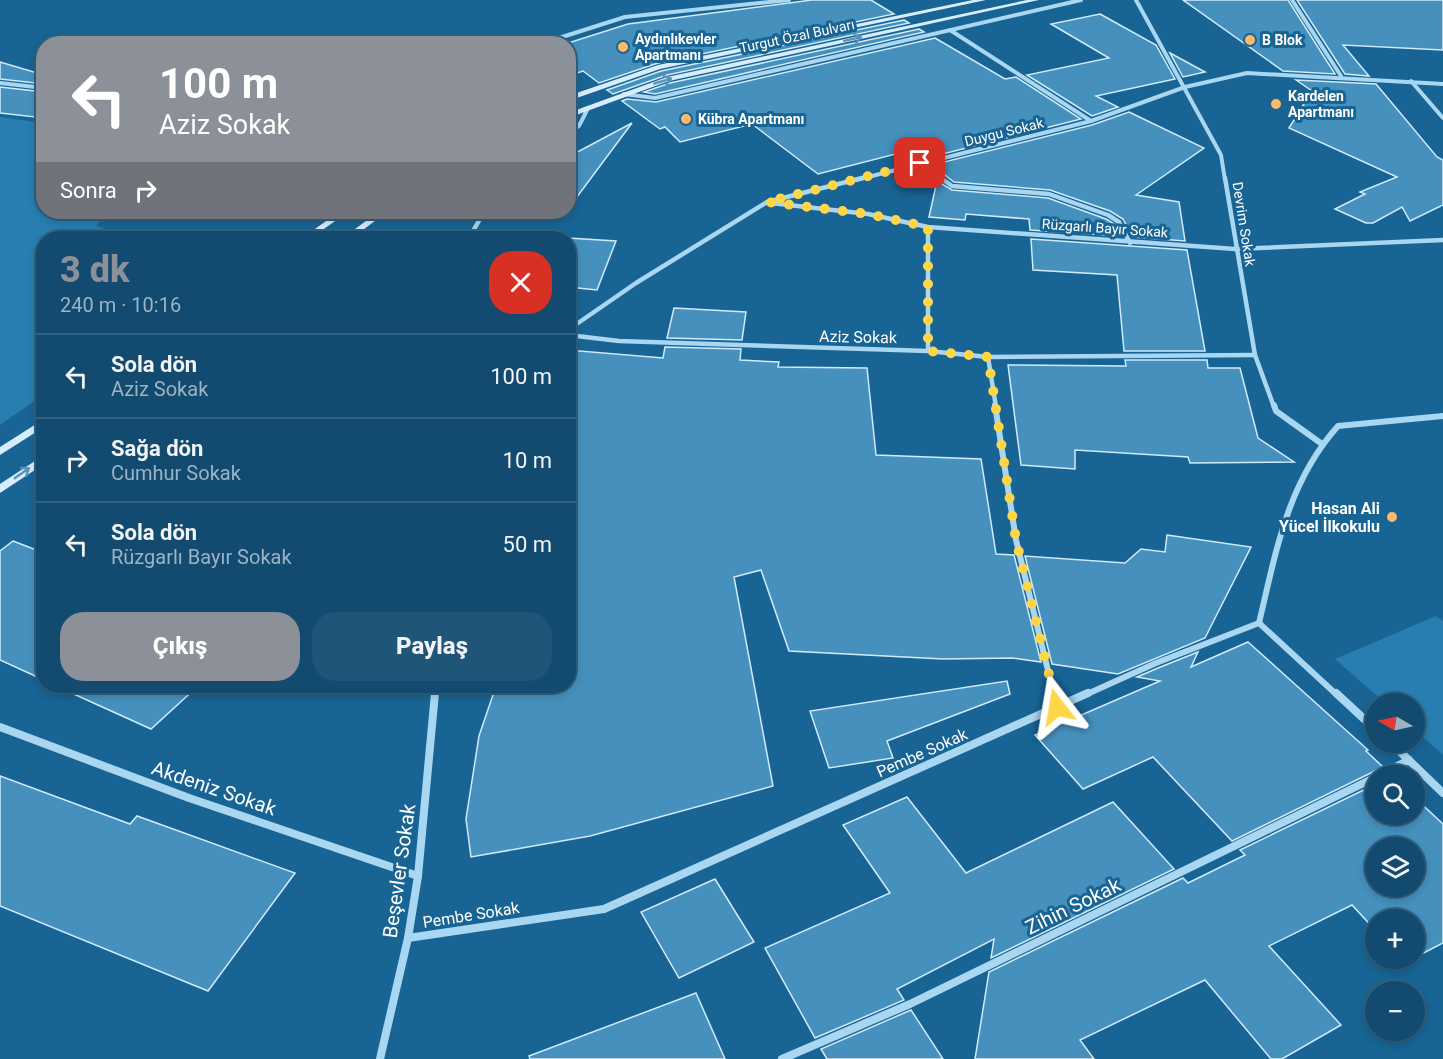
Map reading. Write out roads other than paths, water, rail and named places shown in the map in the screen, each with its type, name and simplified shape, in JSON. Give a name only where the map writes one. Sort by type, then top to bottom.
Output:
[{"type":"street","points":[[565,36],[625,17],[789,0]]},
{"type":"street","name":"Turgut Özal Bulvarı","points":[[576,96],[658,67],[983,0]]},
{"type":"street","name":"Turgut Özal Bulvarı","points":[[576,113],[667,79],[1036,0]]},
{"type":"street","points":[[622,94],[655,98],[1081,0]]},
{"type":"street","name":"Devrim Sokak","points":[[1136,0],[1221,155],[1255,355],[1276,411],[1322,444]]},
{"type":"street","points":[[1292,0],[1341,76]]},
{"type":"street","points":[[951,30],[1091,122]]},
{"type":"street","name":"Duygu Sokak","points":[[576,325],[767,202],[1091,122],[1185,87],[1247,73],[1341,76],[1443,84]]},
{"type":"street","points":[[1411,81],[1443,118]]},
{"type":"street","points":[[0,83],[36,87]]},
{"type":"street","points":[[576,128],[588,108]]},
{"type":"street","points":[[920,163],[952,186],[1049,195],[1108,215],[1119,222],[1130,243]]},
{"type":"street","name":"Rüzgarlı Bayır Sokak","points":[[767,202],[868,214],[928,227],[1236,249],[1443,240]]},
{"type":"street","points":[[316,231],[334,219]]},
{"type":"street","points":[[357,231],[373,219]]},
{"type":"street","points":[[928,227],[928,351]]},
{"type":"street","name":"Aziz Sokak","points":[[576,336],[619,341],[928,351],[988,357],[1255,355]]},
{"type":"street","points":[[988,357],[1016,540],[1057,707]]},
{"type":"street","points":[[1365,719],[1259,623],[1285,514],[1322,444],[1338,426],[1443,416]]},
{"type":"street","points":[[0,452],[36,427]]},
{"type":"street","points":[[0,489],[36,464]]},
{"type":"street","name":"Pembe Sokak","points":[[408,938],[604,909],[1156,663],[1259,623]]},
{"type":"street","name":"Beşevler Sokak","points":[[380,1059],[408,938],[418,876],[435,693]]},
{"type":"street","name":"Akdeniz Sokak","points":[[0,727],[189,798],[418,876]]},
{"type":"street","points":[[1402,753],[1443,793]]},
{"type":"street","name":"Zihin Sokak","points":[[1399,765],[1409,760]]},
{"type":"street","name":"Zihin Sokak","points":[[782,1059],[910,1004],[1365,782]]},
{"type":"place","name":"B Blok","points":[[1250,40]]},
{"type":"place","name":"Aydınlıkevler Apartmanı","points":[[623,47]]},
{"type":"place","name":"Kardelen Apartmanı","points":[[1276,104]]},
{"type":"place","name":"Kübra Apartmanı","points":[[686,119]]},
{"type":"place","name":"Hasan Ali Yücel İlkokulu","points":[[1392,517]]}]
